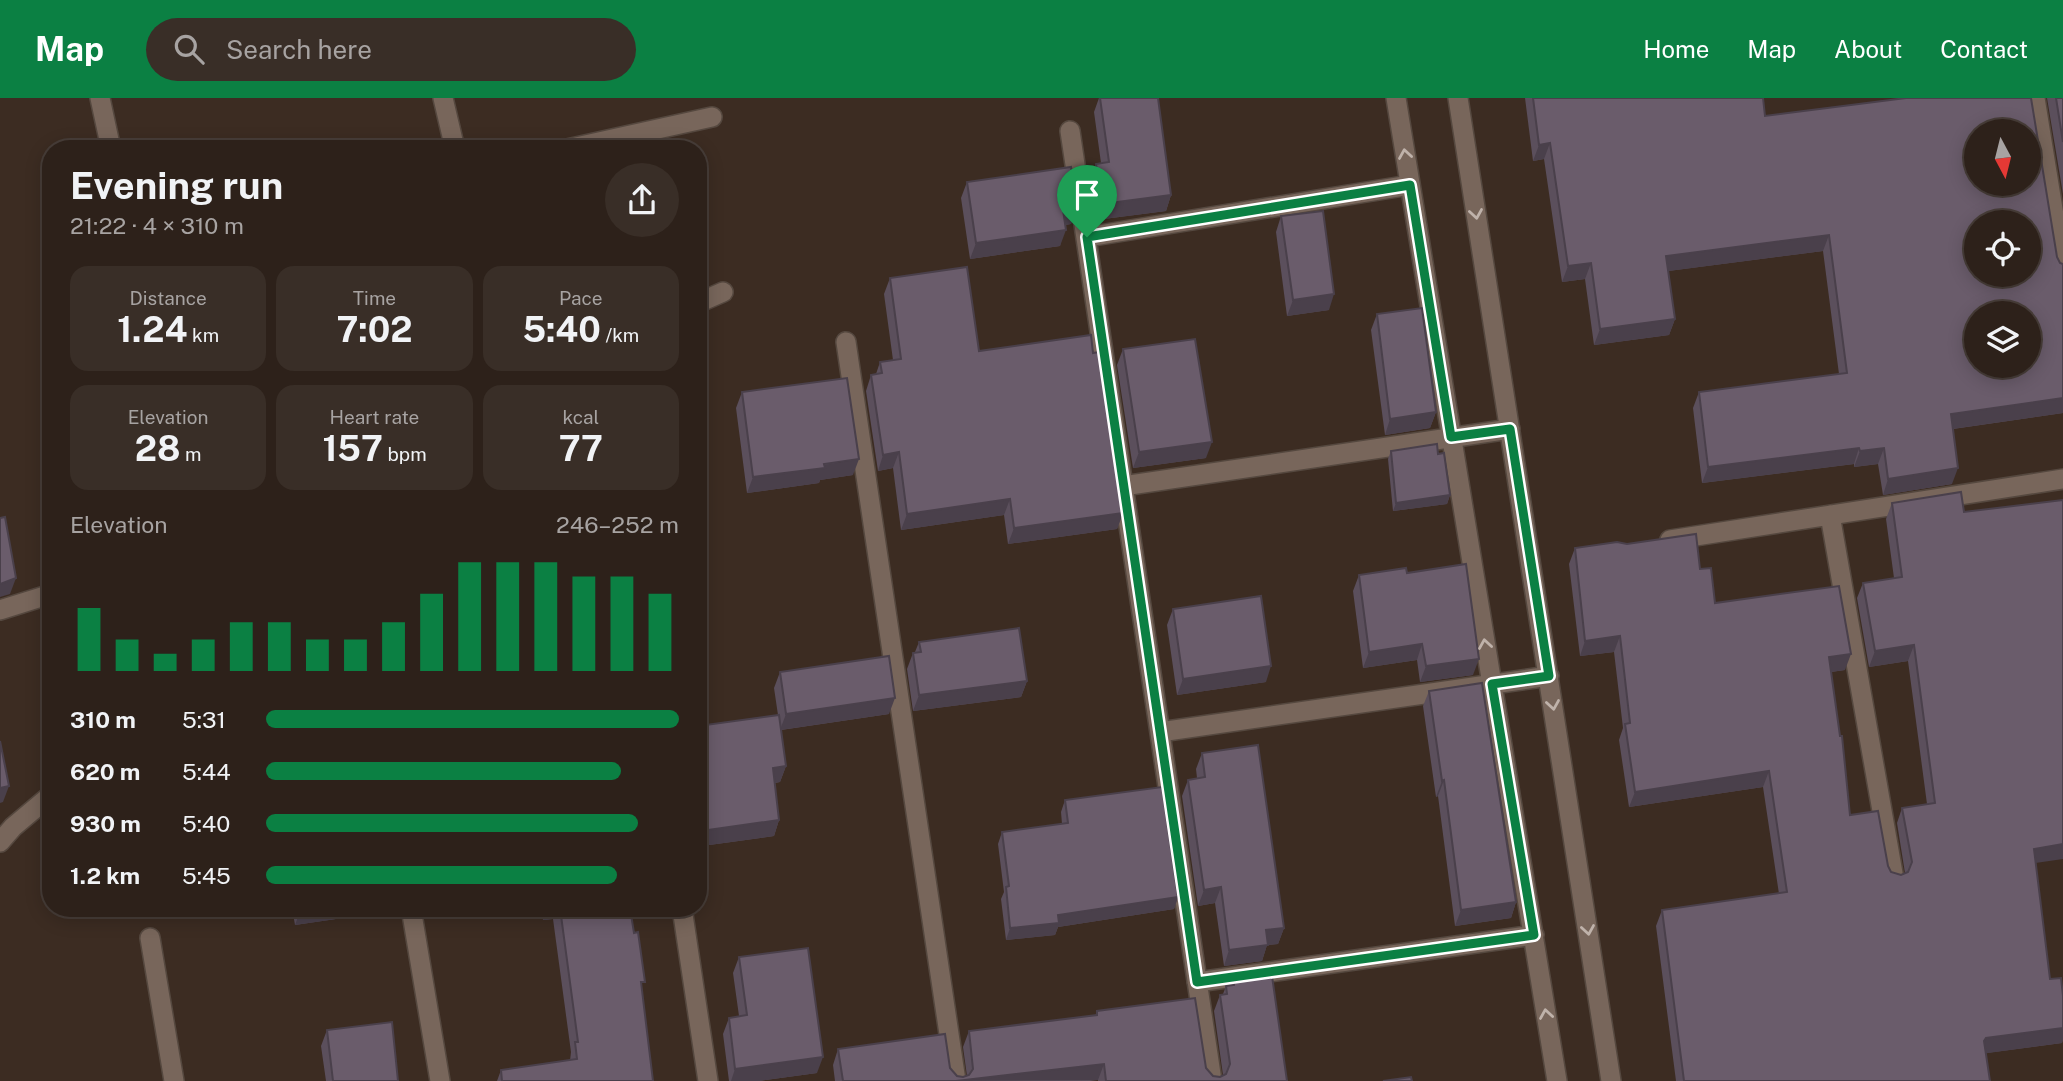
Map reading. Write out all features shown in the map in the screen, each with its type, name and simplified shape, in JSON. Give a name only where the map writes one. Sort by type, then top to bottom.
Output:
[{"type":"street","points":[[100,98],[109,140]]},
{"type":"street","points":[[443,98],[453,140]]},
{"type":"street","points":[[1396,98],[1557,1081]]},
{"type":"street","points":[[1458,98],[1611,1081]]},
{"type":"street","points":[[2035,98],[2063,271]]},
{"type":"street","points":[[608,140],[712,117]]},
{"type":"street","points":[[1070,131],[1212,1081]]},
{"type":"street","points":[[1087,237],[1410,185]]},
{"type":"street","points":[[707,299],[723,292]]},
{"type":"street","points":[[846,342],[956,1081]]},
{"type":"street","points":[[1123,486],[1510,429]]},
{"type":"street","points":[[1646,544],[2063,479]]},
{"type":"street","points":[[1830,515],[1894,879]]},
{"type":"street","points":[[0,610],[42,597]]},
{"type":"street","points":[[1160,732],[1549,676]]},
{"type":"street","points":[[4,833],[42,802]]},
{"type":"street","points":[[413,917],[440,1081]]},
{"type":"street","points":[[683,917],[708,1081]]},
{"type":"street","points":[[1197,982],[1534,935]]},
{"type":"street","points":[[150,939],[174,1081]]},
{"type":"building","points":[[1100,98],[1158,98],[1171,195],[1102,204],[1096,164],[1109,162]]},
{"type":"building","points":[[1533,98],[1763,98],[1765,116],[1906,98],[2031,98],[2034,119],[1964,119],[1964,196],[2041,196],[2041,159],[2057,257],[2063,264],[2063,398],[1951,414],[1958,468],[1888,479],[1884,448],[1860,451],[1859,448],[1708,467],[1699,392],[1847,373],[1829,235],[1666,256],[1675,319],[1600,329],[1591,263],[1568,266],[1550,143],[1539,145]]},
{"type":"building","points":[[2056,98],[2063,98],[2063,142]]},
{"type":"building","points":[[1071,167],[1077,208],[1063,210],[1066,230],[976,243],[967,182]]},
{"type":"building","points":[[1323,211],[1334,294],[1293,300],[1281,216]]},
{"type":"building","points":[[967,267],[979,351],[1091,335],[1093,353],[1099,352],[1123,513],[1014,528],[1010,499],[907,514],[899,452],[883,455],[871,375],[882,373],[880,362],[901,359],[890,278]]},
{"type":"building","points":[[1422,308],[1436,412],[1390,419],[1377,314]]},
{"type":"building","points":[[1195,339],[1212,442],[1139,452],[1123,349]]},
{"type":"building","points":[[847,378],[859,459],[824,464],[825,468],[753,477],[742,392]]},
{"type":"building","points":[[1437,444],[1438,454],[1444,453],[1450,495],[1396,503],[1391,451]]},
{"type":"building","points":[[1961,492],[1964,512],[2063,500],[2063,844],[2034,849],[2050,979],[2061,978],[2063,1028],[1986,1038],[1984,1041],[1990,1081],[1684,1081],[1662,910],[1787,892],[1769,771],[1635,792],[1625,724],[1630,723],[1620,636],[1585,641],[1575,548],[1696,534],[1700,569],[1711,568],[1715,603],[1839,586],[1851,654],[1829,657],[1842,736],[1850,815],[1878,811],[1888,866],[1891,872],[1901,875],[1908,872],[1912,862],[1902,808],[1935,803],[1914,645],[1875,651],[1863,583],[1902,577],[1892,503]]},
{"type":"building","points":[[5,517],[16,578],[0,584],[0,518]]},
{"type":"building","points":[[1466,564],[1479,659],[1426,666],[1422,644],[1369,652],[1359,575],[1406,568],[1407,573]]},
{"type":"building","points":[[1261,596],[1271,666],[1183,679],[1173,609]]},
{"type":"building","points":[[1019,628],[1027,681],[919,695],[913,653],[921,652],[919,642]]},
{"type":"building","points":[[889,656],[895,698],[786,714],[780,672]]},
{"type":"building","points":[[1482,683],[1516,902],[1461,910],[1429,691]]},
{"type":"building","points":[[779,715],[786,766],[773,768],[779,820],[708,830],[707,725]]},
{"type":"building","points":[[0,741],[9,786],[0,788]]},
{"type":"building","points":[[1258,745],[1284,928],[1266,930],[1268,945],[1229,950],[1221,887],[1204,890],[1188,780],[1205,777],[1202,753]]},
{"type":"building","points":[[1162,787],[1178,897],[1058,915],[1059,923],[1010,928],[1006,887],[1009,886],[1002,832],[1068,823],[1065,800]]},
{"type":"building","points":[[561,917],[631,917],[634,933],[638,932],[645,982],[641,982],[653,1081],[502,1081],[501,1070],[577,1059],[575,1042],[578,1042]]},
{"type":"building","points":[[808,948],[823,1057],[735,1069],[729,1018],[747,1015],[739,957]]},
{"type":"building","points":[[1271,969],[1287,1081],[1106,1081],[1104,1064],[956,1081],[843,1081],[838,1049],[945,1034],[950,1068],[957,1076],[963,1077],[969,1075],[973,1069],[969,1031],[1097,1015],[1097,1011],[1195,998],[1206,1068],[1213,1076],[1220,1077],[1226,1074],[1230,1064],[1220,995],[1227,994],[1226,986],[1234,985],[1233,974]]},
{"type":"building","points":[[392,1022],[398,1081],[333,1081],[327,1030]]},
{"type":"building","points":[[1411,1077],[1412,1081],[1383,1081]]},
{"type":"route","points":[[1410,185],[1451,437],[1510,429],[1549,676],[1492,684],[1534,935],[1197,982],[1087,237],[1410,185]]}]
